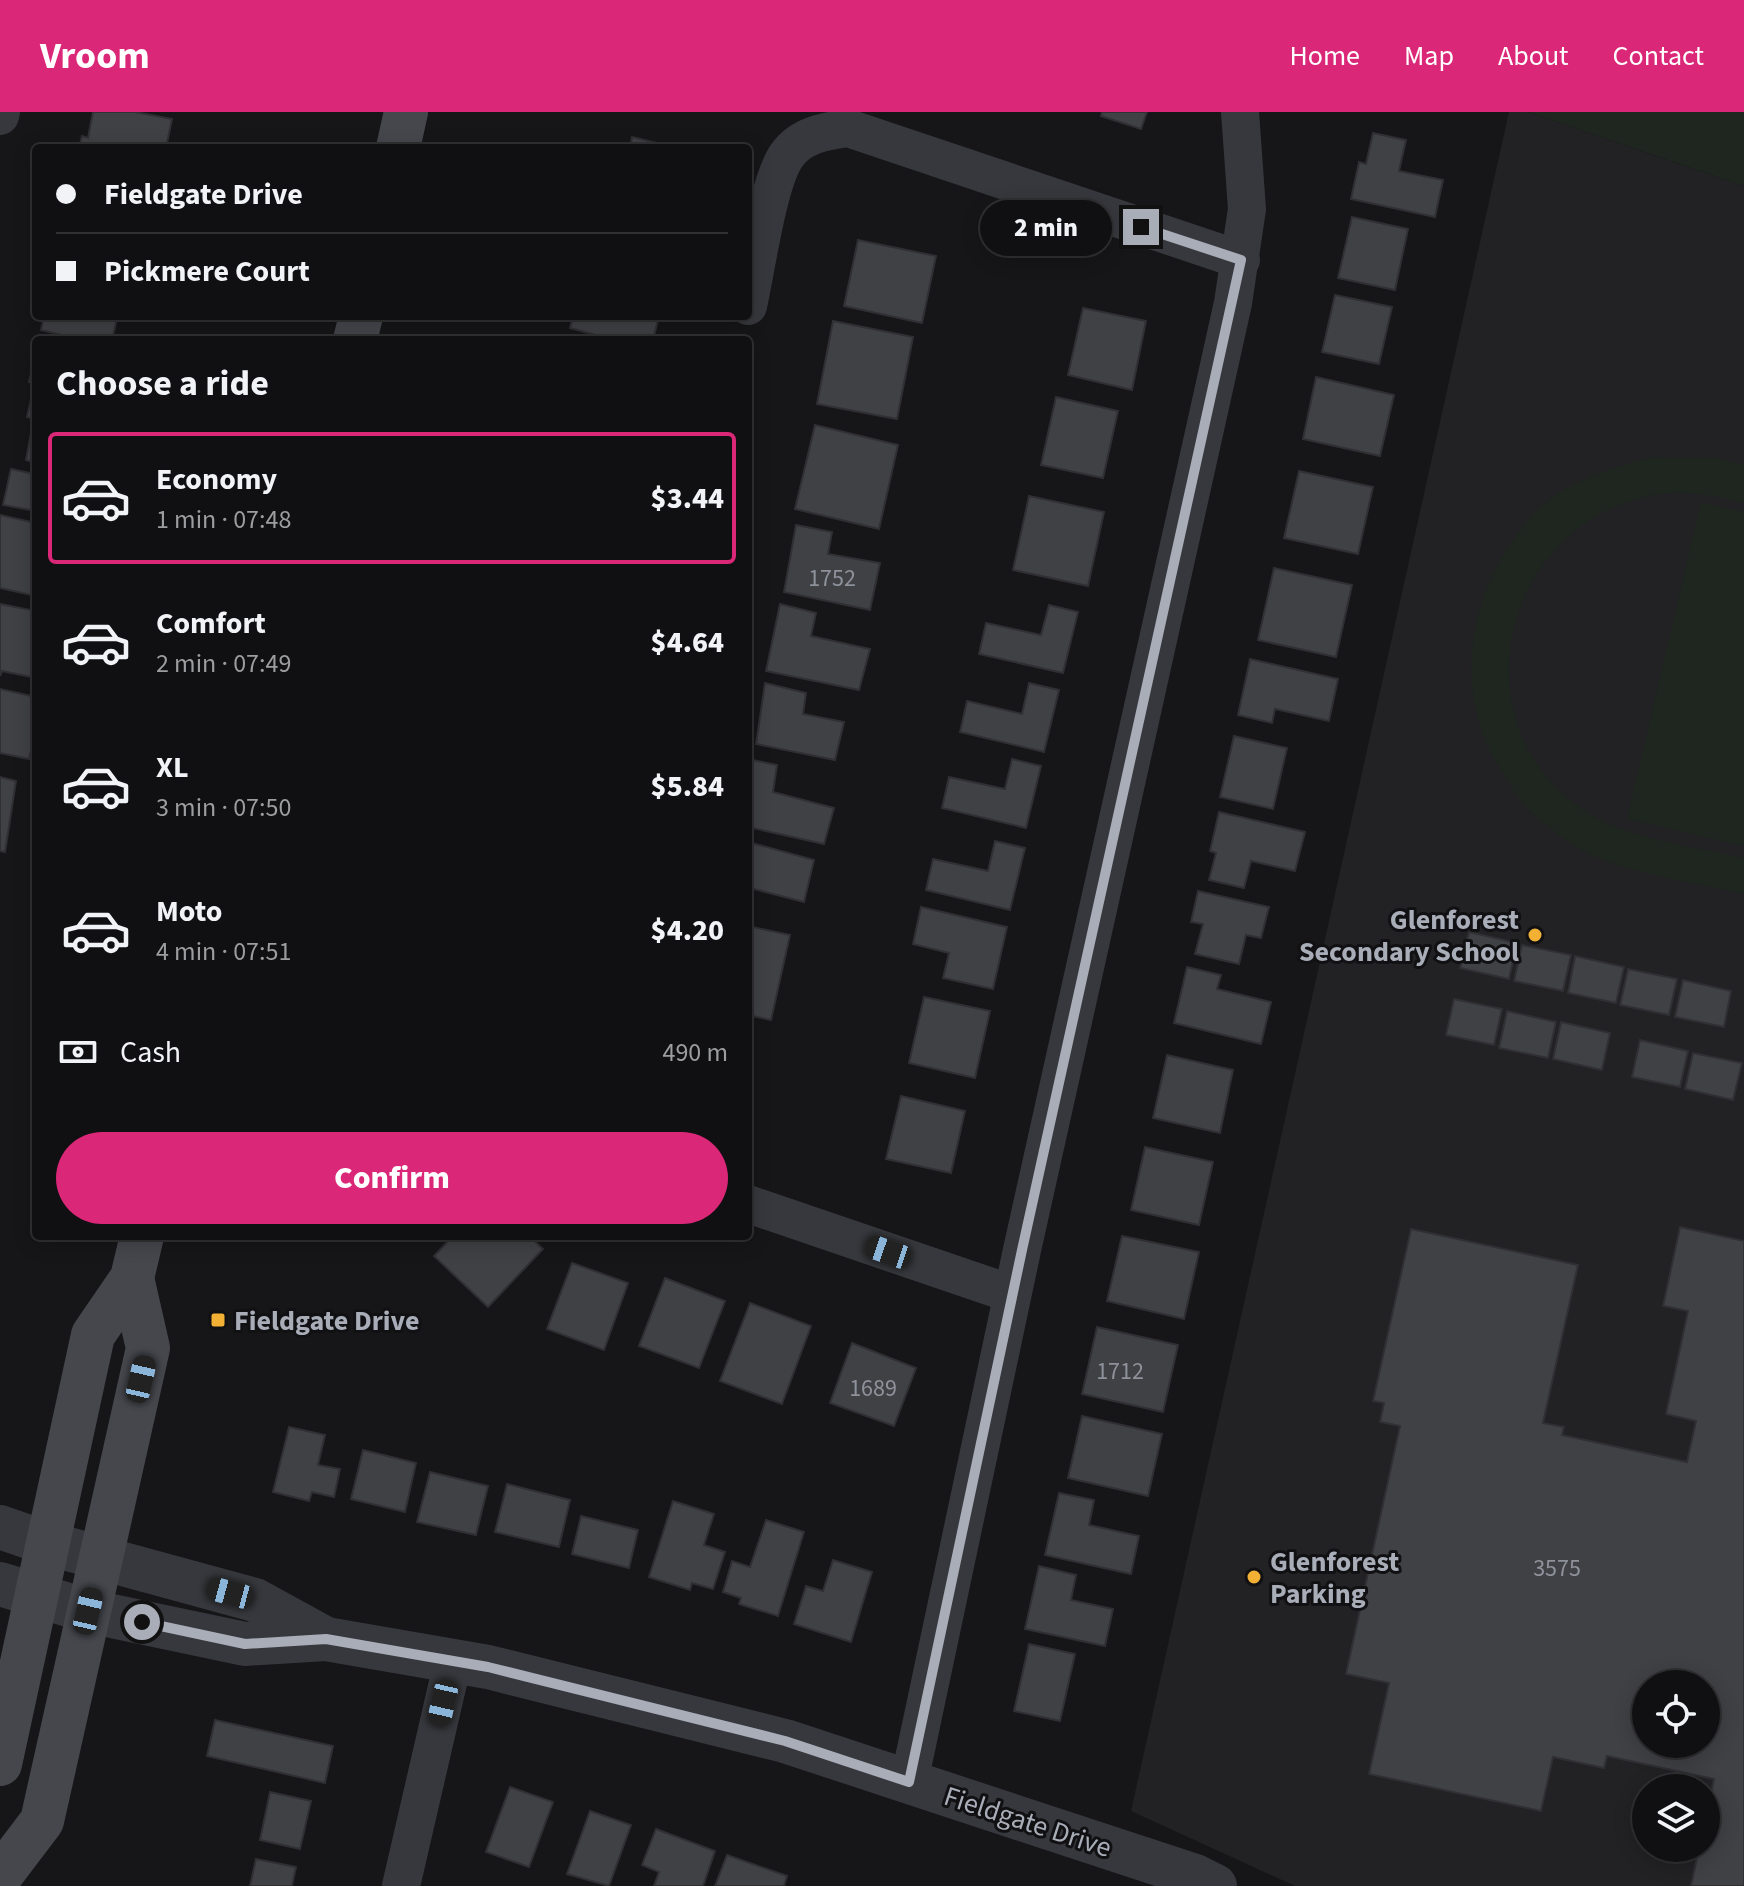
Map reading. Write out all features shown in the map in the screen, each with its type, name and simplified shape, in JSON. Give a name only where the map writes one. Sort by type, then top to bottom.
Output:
[{"type":"main road","points":[[399,144],[406,112]]},
{"type":"main road","points":[[0,1764],[18,1590],[46,1543],[93,1335],[132,1278],[141,1240]]},
{"type":"main road","points":[[0,1875],[42,1821],[148,1348],[132,1278]]},
{"type":"street","points":[[909,1782],[1012,1294],[1241,260],[1247,209],[1240,112]]},
{"type":"street","points":[[752,288],[774,190],[787,154],[816,132],[848,128],[1241,260]]},
{"type":"street","points":[[752,1205],[1012,1294]]},
{"type":"street","name":"Fieldgate Drive","points":[[0,1527],[46,1543],[255,1600],[326,1639]]},
{"type":"street","name":"Fieldgate Drive","points":[[18,1590],[88,1611],[245,1644],[326,1639],[453,1661],[785,1741],[1195,1876],[1215,1886]]},
{"type":"street","points":[[401,1886],[453,1661]]},
{"type":"shaded area","name":"Glenforest Secondary School","points":[[1509,112],[1528,112],[1744,186],[1744,1886],[1295,1886],[1131,1811]]},
{"type":"shaded area","points":[[1528,112],[1744,112],[1744,186]]},
{"type":"shaded area","points":[[1650,457],[1716,458],[1744,465],[1744,503],[1688,493],[1653,495],[1599,515],[1557,548],[1528,590],[1512,638],[1510,689],[1523,738],[1552,782],[1597,818],[1614,826],[1650,838],[1744,858],[1744,894],[1617,865],[1567,841],[1521,801],[1488,746],[1476,713],[1472,678],[1473,643],[1480,609],[1492,576],[1510,545],[1532,516],[1557,494],[1586,479]]},
{"type":"shaded area","points":[[1701,502],[1744,512],[1744,846],[1627,819]]},
{"type":"building","points":[[93,112],[135,112],[172,119],[167,144],[80,144],[82,136],[88,138]]},
{"type":"building","points":[[1102,112],[1147,112],[1141,129],[1101,116]]},
{"type":"building","points":[[1373,133],[1406,140],[1399,171],[1443,180],[1435,217],[1351,199],[1359,162],[1366,164]]},
{"type":"building","points":[[632,137],[661,144],[631,144]]},
{"type":"building","points":[[1352,217],[1408,229],[1395,290],[1338,278]]},
{"type":"building","points":[[858,240],[936,256],[922,323],[844,306]]},
{"type":"building","points":[[1335,295],[1392,307],[1379,364],[1322,352]]},
{"type":"building","points":[[1083,308],[1146,321],[1132,390],[1068,375]]},
{"type":"building","points":[[43,320],[117,320],[113,336],[66,336],[41,330]]},
{"type":"building","points":[[572,320],[658,320],[654,336],[599,336],[570,328]]},
{"type":"building","points":[[833,321],[913,337],[897,419],[817,404]]},
{"type":"building","points":[[1316,377],[1394,395],[1380,456],[1303,439]]},
{"type":"building","points":[[32,396],[32,418],[27,417]]},
{"type":"building","points":[[1056,397],[1118,411],[1103,478],[1041,465]]},
{"type":"building","points":[[815,425],[898,445],[879,529],[795,509]]},
{"type":"building","points":[[31,433],[32,433],[32,462],[26,460]]},
{"type":"building","points":[[11,469],[32,474],[32,510],[3,505]]},
{"type":"building","points":[[1299,471],[1373,487],[1358,554],[1284,538]]},
{"type":"building","points":[[1029,496],[1104,512],[1088,586],[1013,570]]},
{"type":"building","points":[[0,515],[32,522],[32,595],[0,588]]},
{"type":"building","points":[[796,525],[832,532],[828,554],[880,563],[870,610],[784,592]]},
{"type":"building","points":[[1274,568],[1352,585],[1336,657],[1258,640]]},
{"type":"building","points":[[0,604],[32,610],[32,677],[2,671],[0,676]]},
{"type":"building","points":[[780,604],[816,613],[811,636],[870,649],[859,690],[766,671]]},
{"type":"building","points":[[1049,605],[1078,612],[1063,673],[979,654],[986,623],[1041,635]]},
{"type":"building","points":[[1250,659],[1338,679],[1329,721],[1275,709],[1272,723],[1238,715]]},
{"type":"building","points":[[765,683],[806,693],[803,714],[844,722],[835,760],[756,744]]},
{"type":"building","points":[[1029,683],[1059,690],[1044,752],[960,732],[967,701],[1022,714]]},
{"type":"building","points":[[0,689],[32,696],[29,759],[0,753]]},
{"type":"building","points":[[1234,736],[1287,748],[1273,809],[1220,797]]},
{"type":"building","points":[[1012,759],[1041,766],[1026,828],[942,808],[949,777],[1005,789]]},
{"type":"building","points":[[752,760],[777,765],[773,792],[834,808],[824,844],[752,828]]},
{"type":"building","points":[[0,777],[16,781],[5,852],[0,851]]},
{"type":"building","points":[[1219,812],[1305,832],[1295,871],[1251,861],[1244,888],[1209,880],[1216,853],[1210,851]]},
{"type":"building","points":[[995,841],[1025,848],[1010,910],[926,890],[933,859],[988,871]]},
{"type":"building","points":[[752,843],[814,860],[804,902],[752,889]]},
{"type":"building","points":[[1198,891],[1269,907],[1261,938],[1246,935],[1239,964],[1195,954],[1203,924],[1191,922]]},
{"type":"building","points":[[921,907],[1007,927],[993,989],[943,978],[949,953],[913,944]]},
{"type":"building","points":[[752,927],[790,935],[771,1020],[752,1016]]},
{"type":"building","points":[[1469,932],[1517,943],[1509,979],[1460,968]]},
{"type":"building","points":[[1522,945],[1571,955],[1563,991],[1514,981]]},
{"type":"building","points":[[1575,956],[1624,967],[1616,1003],[1568,993]]},
{"type":"building","points":[[1187,967],[1221,975],[1217,989],[1271,1002],[1261,1044],[1174,1023]]},
{"type":"building","points":[[1628,969],[1677,979],[1669,1015],[1620,1005]]},
{"type":"building","points":[[1683,980],[1731,991],[1724,1027],[1675,1017]]},
{"type":"building","points":[[924,997],[990,1011],[975,1078],[909,1063]]},
{"type":"building","points":[[1454,999],[1502,1009],[1494,1045],[1446,1035]]},
{"type":"building","points":[[1507,1011],[1556,1022],[1548,1058],[1499,1048]]},
{"type":"building","points":[[1561,1022],[1610,1033],[1602,1070],[1553,1059]]},
{"type":"building","points":[[1640,1040],[1688,1051],[1680,1087],[1632,1077]]},
{"type":"building","points":[[1693,1053],[1742,1063],[1733,1100],[1685,1089]]},
{"type":"building","points":[[1167,1055],[1233,1070],[1220,1133],[1153,1118]]},
{"type":"building","points":[[901,1096],[965,1111],[951,1173],[886,1159]]},
{"type":"building","points":[[1145,1147],[1213,1162],[1199,1225],[1131,1210]]},
{"type":"building","points":[[1680,1227],[1744,1241],[1744,1886],[1691,1886],[1696,1862],[1720,1862],[1720,1774],[1691,1774],[1607,1756],[1604,1768],[1553,1757],[1541,1811],[1369,1774],[1389,1683],[1346,1674],[1400,1426],[1380,1422],[1384,1403],[1373,1401],[1411,1229],[1578,1265],[1543,1423],[1564,1427],[1562,1435],[1687,1462],[1696,1421],[1666,1414],[1688,1311],[1663,1306]]},
{"type":"building","points":[[1122,1236],[1199,1252],[1184,1319],[1107,1301]]},
{"type":"building","points":[[449,1240],[533,1240],[543,1249],[488,1307],[434,1256]]},
{"type":"building","points":[[572,1263],[628,1283],[604,1350],[547,1329]]},
{"type":"building","points":[[665,1278],[725,1301],[699,1368],[639,1346]]},
{"type":"building","points":[[750,1303],[811,1326],[782,1404],[720,1381]]},
{"type":"building","points":[[1097,1327],[1178,1345],[1163,1412],[1082,1394]]},
{"type":"building","points":[[852,1343],[916,1368],[894,1426],[830,1403]]},
{"type":"building","points":[[1082,1416],[1162,1434],[1148,1496],[1068,1478]]},
{"type":"building","points":[[289,1427],[325,1435],[318,1465],[340,1469],[334,1497],[312,1492],[309,1501],[273,1492]]},
{"type":"building","points":[[363,1450],[416,1463],[405,1512],[351,1499]]},
{"type":"building","points":[[430,1472],[488,1486],[476,1535],[417,1522]]},
{"type":"building","points":[[507,1484],[570,1500],[559,1547],[495,1532]]},
{"type":"building","points":[[1059,1493],[1094,1500],[1089,1525],[1139,1536],[1131,1574],[1045,1555]]},
{"type":"building","points":[[673,1501],[714,1514],[704,1545],[725,1552],[713,1589],[692,1583],[690,1590],[649,1577]]},
{"type":"building","points":[[581,1516],[638,1530],[629,1568],[572,1554]]},
{"type":"building","points":[[766,1520],[804,1532],[778,1616],[739,1604],[741,1598],[723,1592],[732,1561],[750,1567]]},
{"type":"building","points":[[833,1560],[872,1572],[851,1642],[794,1624],[806,1586],[823,1591]]},
{"type":"building","points":[[1039,1566],[1076,1575],[1071,1600],[1113,1609],[1105,1646],[1025,1629]]},
{"type":"building","points":[[1029,1644],[1075,1654],[1060,1721],[1014,1711]]},
{"type":"building","points":[[215,1720],[333,1746],[325,1783],[207,1756]]},
{"type":"building","points":[[510,1787],[553,1802],[529,1867],[486,1852]]},
{"type":"building","points":[[270,1792],[311,1801],[300,1849],[260,1840]]},
{"type":"building","points":[[590,1811],[631,1825],[609,1886],[567,1874]]},
{"type":"building","points":[[656,1829],[715,1851],[703,1886],[654,1886],[659,1872],[642,1865]]},
{"type":"building","points":[[727,1855],[787,1876],[784,1886],[715,1886]]},
{"type":"building","points":[[256,1859],[296,1867],[292,1886],[250,1886]]},
{"type":"place","name":"Glenforest Secondary School","points":[[1535,935]]},
{"type":"place","name":"Fieldgate Drive","points":[[218,1320]]},
{"type":"place","name":"Glenforest Parking","points":[[1254,1577]]},
{"type":"route","points":[[142,1622],[245,1644],[326,1639],[488,1667],[785,1741],[909,1782],[1022,1250],[1241,260],[1141,227]]}]
